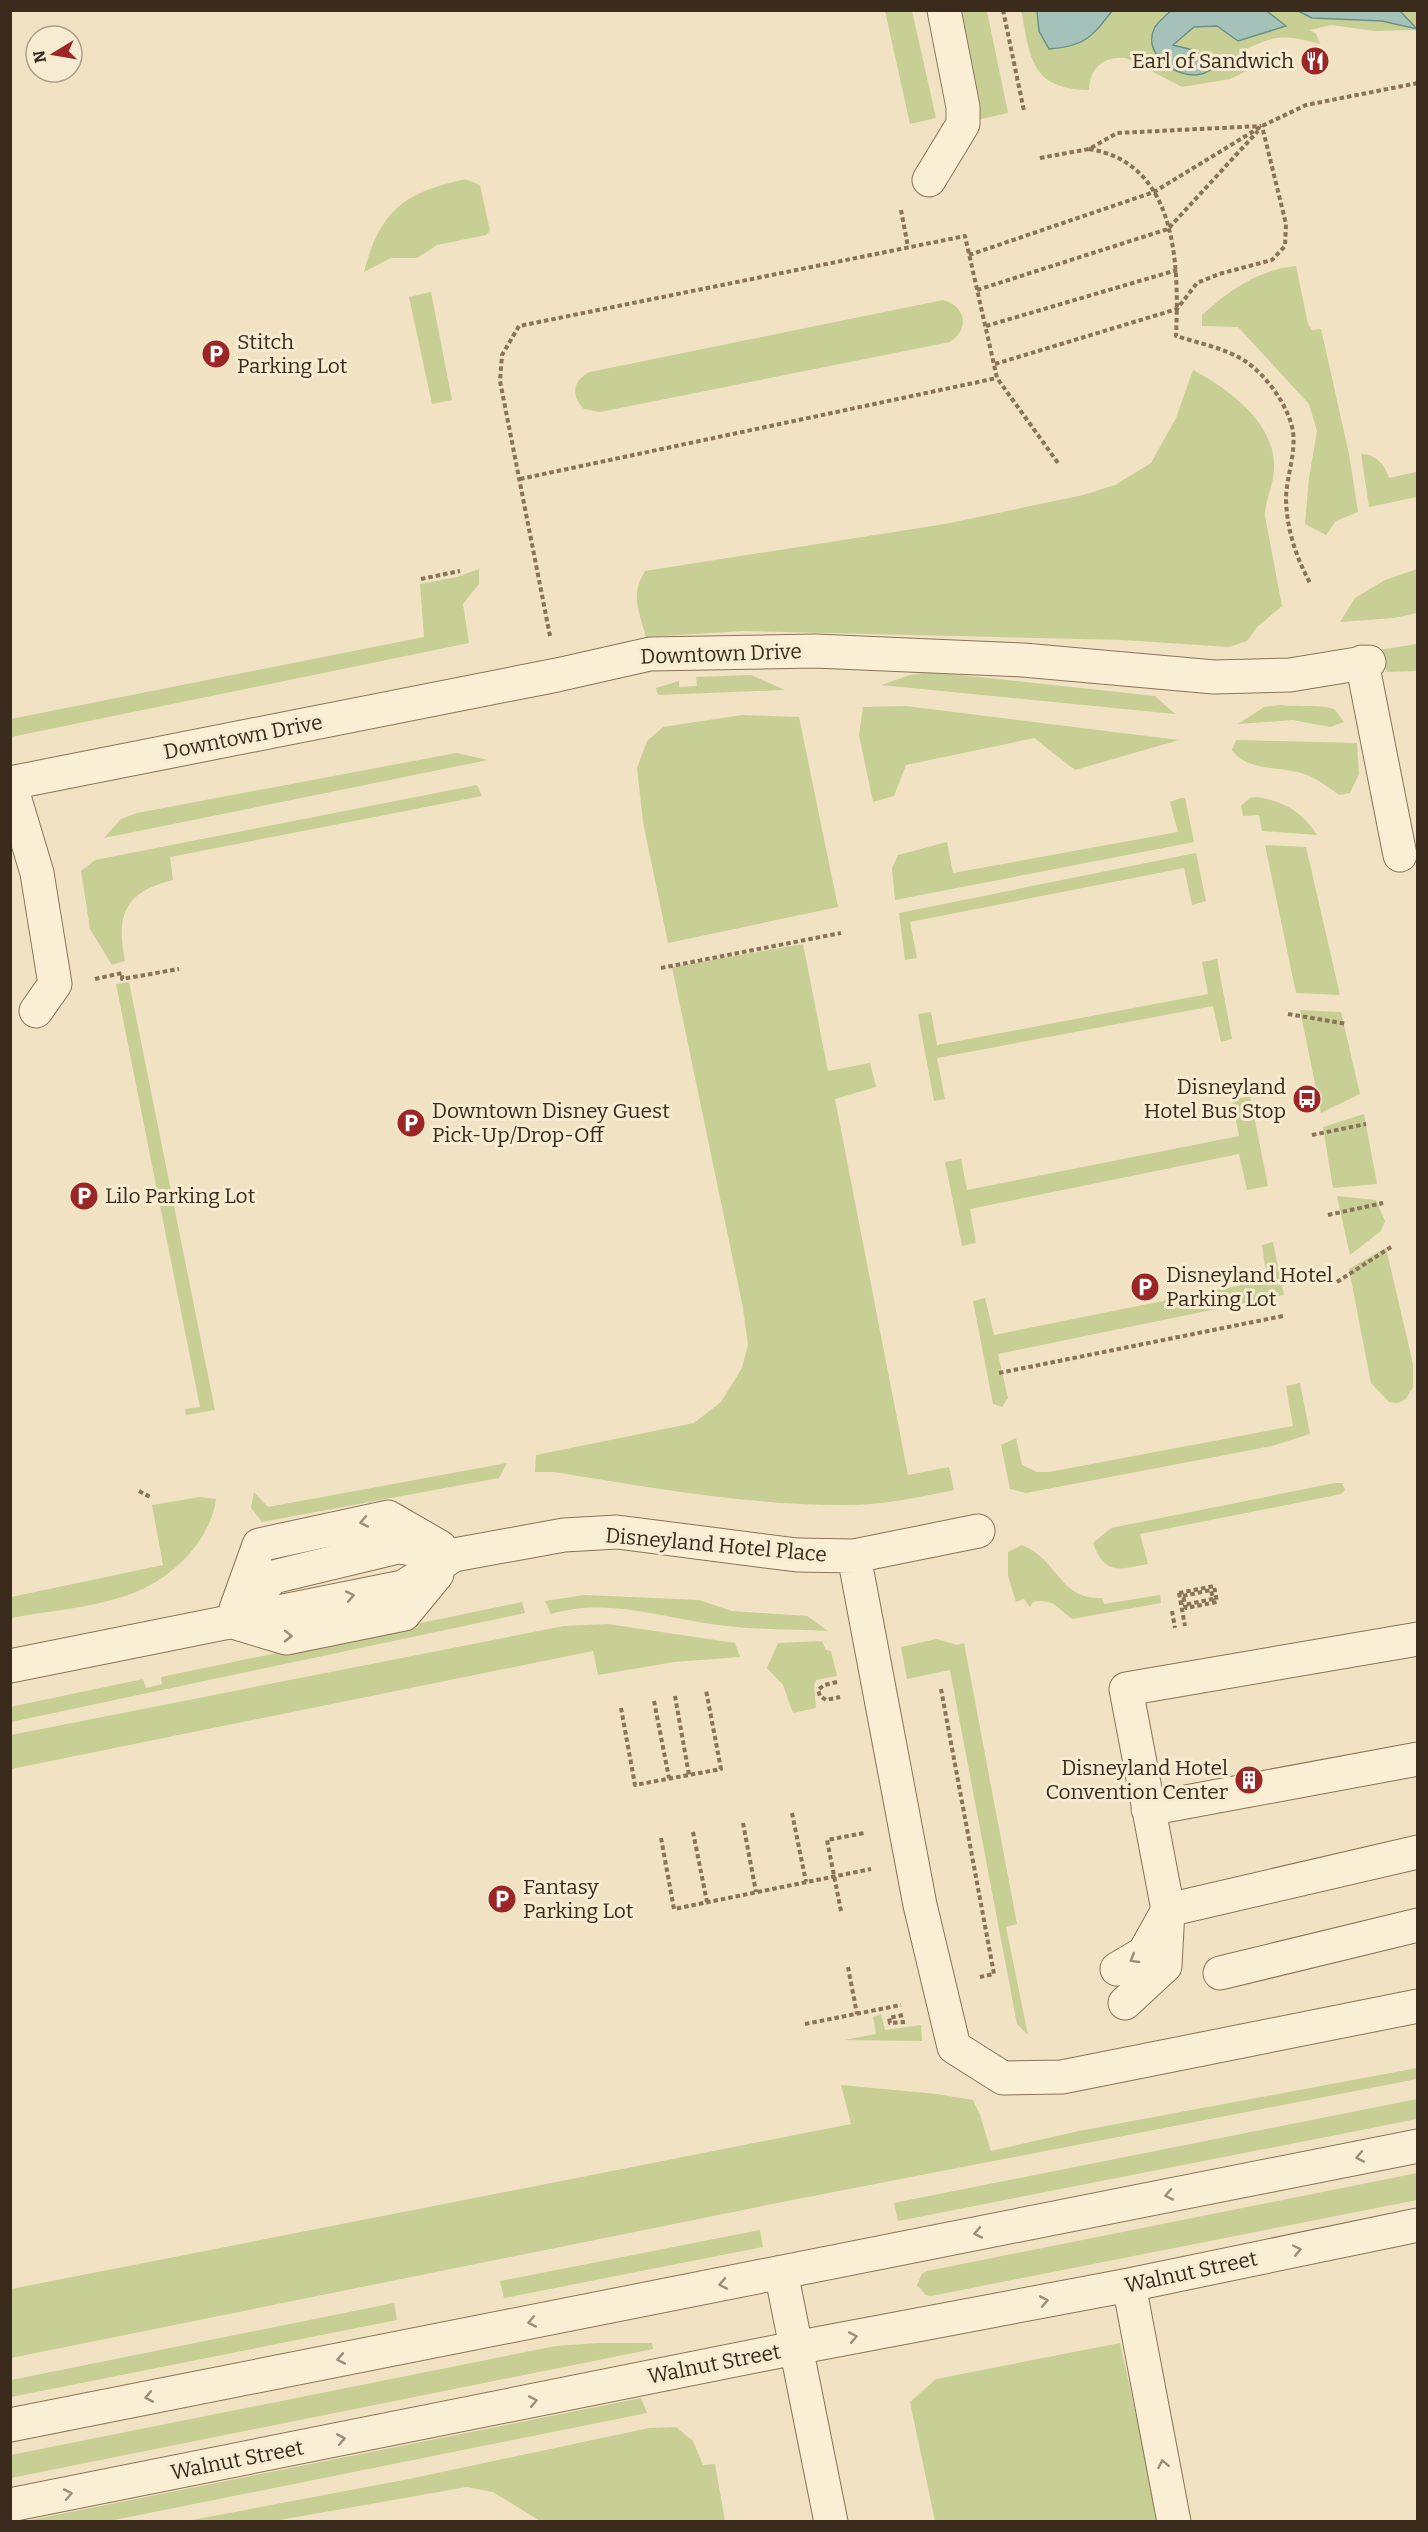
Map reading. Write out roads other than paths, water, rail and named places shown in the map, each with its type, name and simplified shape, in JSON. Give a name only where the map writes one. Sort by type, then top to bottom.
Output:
[{"type":"street","points":[[929,180],[963,124],[963,107],[944,10]]},
{"type":"street","name":"Downtown Drive","points":[[10,783],[557,675],[650,654],[747,650],[1023,660],[1214,677],[1290,675],[1366,662],[1400,855]]},
{"type":"street","points":[[10,783],[37,873],[55,984],[36,1011]]},
{"type":"street","points":[[10,1666],[231,1622],[403,1587],[454,1555],[388,1517],[259,1545],[231,1622]]},
{"type":"street","name":"Disneyland Hotel Place","points":[[454,1555],[564,1535],[617,1533],[797,1555],[854,1556],[978,1531]]},
{"type":"street","points":[[854,1556],[920,1905],[954,2047],[1003,2078],[1062,2077],[1418,2006]]},
{"type":"street","points":[[1125,2003],[1165,1966],[1168,1910],[1126,1689],[1418,1639]]},
{"type":"street","points":[[1148,1809],[1418,1759]]},
{"type":"street","points":[[1117,1969],[1144,1953],[1168,1910],[1418,1852]]},
{"type":"street","points":[[1220,1973],[1347,1944],[1418,1924]]},
{"type":"street","points":[[10,2425],[1418,2146]]},
{"type":"street","name":"Walnut Street","points":[[10,2505],[795,2348],[1129,2285],[1418,2225]]},
{"type":"street","points":[[781,2272],[831,2522]]},
{"type":"street","points":[[1129,2285],[1174,2522]]},
{"type":"water","points":[[1037,10],[1112,11],[1099,28],[1086,39],[1071,46],[1049,49],[1039,31]]},
{"type":"water","points":[[1172,10],[1270,11],[1268,12],[1286,26],[1238,41],[1217,26],[1194,27],[1173,45],[1193,50],[1218,65],[1208,72],[1192,75],[1172,69],[1157,55],[1153,47],[1152,37],[1155,27]]},
{"type":"water","points":[[1298,11],[1400,11],[1417,29],[1382,21],[1312,18]]},
{"type":"place","name":"Earl of Sandwich","points":[[1315,61]]},
{"type":"place","name":"Stitch Parking Lot","points":[[216,354]]},
{"type":"place","name":"Disneyland Hotel Bus Stop","points":[[1307,1099]]},
{"type":"place","name":"Downtown Disney Guest Pick-Up/Drop-Off","points":[[411,1123]]},
{"type":"place","name":"Lilo Parking Lot","points":[[84,1196]]},
{"type":"place","name":"Disneyland Hotel Parking Lot","points":[[1145,1287]]},
{"type":"place","name":"Disneyland Hotel Convention Center","points":[[1249,1780]]},
{"type":"place","name":"Fantasy Parking Lot","points":[[502,1899]]}]
